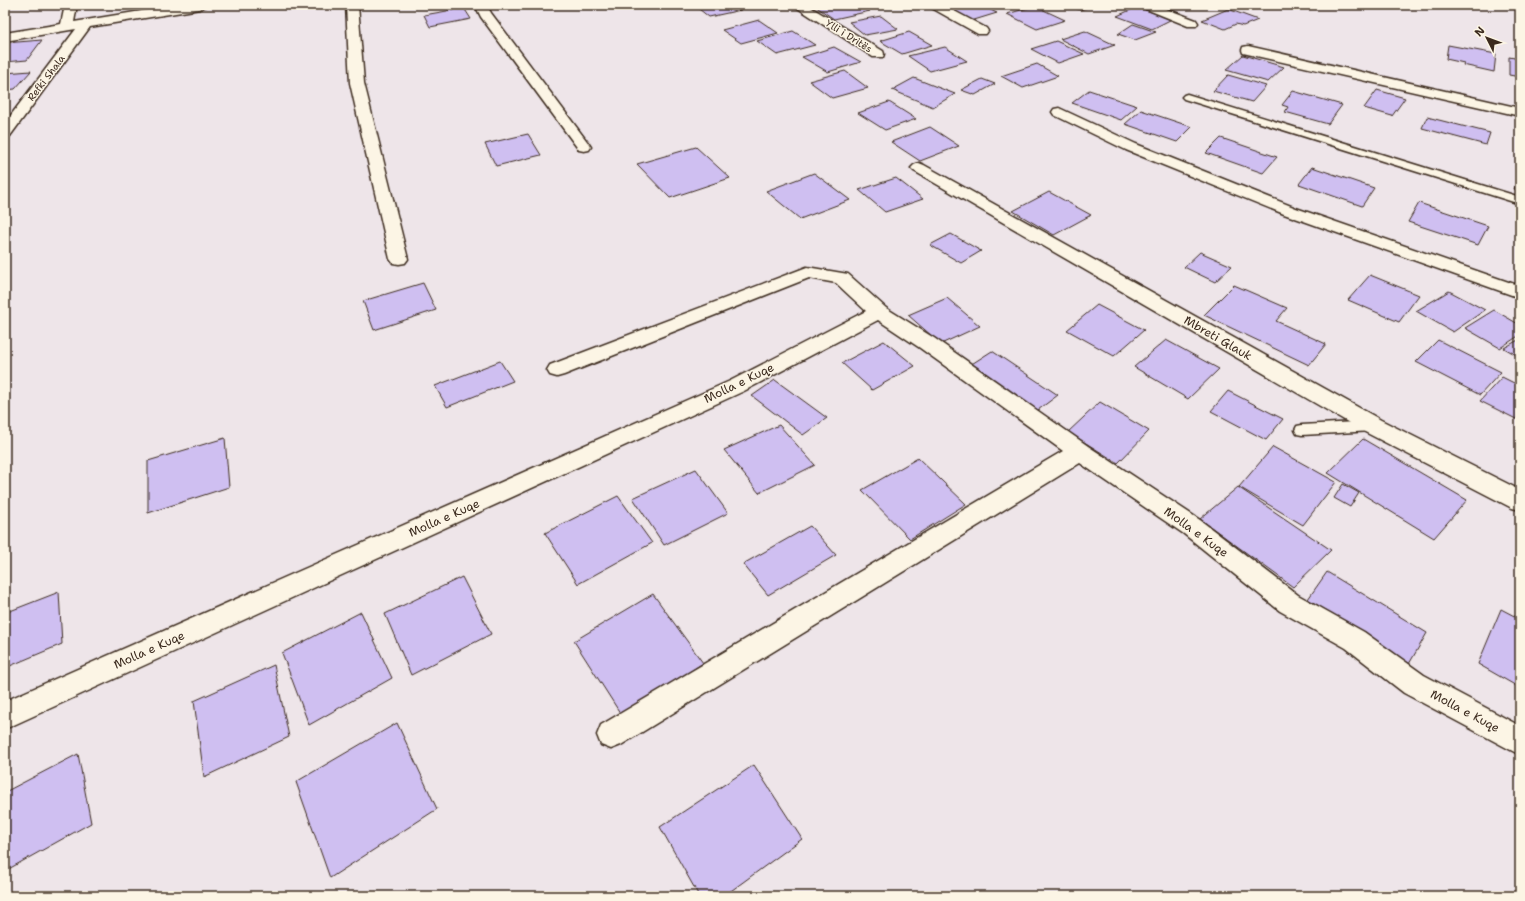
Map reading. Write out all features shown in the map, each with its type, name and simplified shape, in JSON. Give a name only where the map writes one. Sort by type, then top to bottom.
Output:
[{"type":"street","points":[[67,27],[71,5]]},
{"type":"street","points":[[5,37],[200,5]]},
{"type":"street","points":[[352,5],[356,83],[399,259]]},
{"type":"street","points":[[481,5],[485,14],[584,146]]},
{"type":"street","name":"Ylli i Dritës","points":[[799,5],[878,54]]},
{"type":"street","points":[[934,5],[982,31]]},
{"type":"street","points":[[1145,5],[1192,23]]},
{"type":"street","name":"Refki Shala","points":[[5,132],[86,24]]},
{"type":"street","points":[[1248,50],[1520,112]]},
{"type":"street","points":[[1059,112],[1131,147],[1290,211],[1520,292]]},
{"type":"street","name":"Mbreti Glauk","points":[[919,168],[1373,426],[1520,501]]},
{"type":"street","name":"Molla e Kuqe","points":[[557,370],[807,272],[842,278],[879,312],[1080,452],[1192,527],[1289,603],[1355,640],[1414,684],[1520,741]]},
{"type":"street","name":"Molla e Kuqe","points":[[5,715],[736,386],[879,312]]},
{"type":"street","points":[[611,735],[1080,452]]},
{"type":"lane","points":[[1187,96],[1520,201]]},
{"type":"lane","points":[[1302,430],[1373,426]]},
{"type":"building","points":[[694,5],[734,5],[741,10],[709,17]]},
{"type":"building","points":[[861,5],[870,11],[834,19],[815,6]]},
{"type":"building","points":[[959,5],[980,5],[997,13],[971,21],[947,9]]},
{"type":"building","points":[[1068,5],[1094,5],[1080,10]]},
{"type":"building","points":[[1035,6],[1065,20],[1037,29],[1007,14]]},
{"type":"building","points":[[1137,7],[1172,19],[1152,29],[1117,16]]},
{"type":"building","points":[[464,8],[471,19],[430,27],[424,15]]},
{"type":"building","points":[[1228,9],[1258,20],[1243,26],[1236,24],[1225,29],[1202,20]]},
{"type":"building","points":[[881,16],[898,29],[865,35],[849,22]]},
{"type":"building","points":[[759,20],[778,33],[741,43],[722,30]]},
{"type":"building","points":[[1133,24],[1156,32],[1135,40],[1118,34]]},
{"type":"building","points":[[793,31],[815,45],[777,55],[757,41]]},
{"type":"building","points":[[1085,31],[1115,45],[1089,54],[1060,39]]},
{"type":"building","points":[[909,32],[932,45],[902,54],[880,41]]},
{"type":"building","points":[[42,40],[27,60],[5,62],[5,43]]},
{"type":"building","points":[[1056,41],[1084,54],[1058,63],[1031,49]]},
{"type":"building","points":[[1448,45],[1496,54],[1494,72],[1463,65],[1464,63],[1446,59]]},
{"type":"building","points":[[834,47],[861,62],[828,72],[802,57]]},
{"type":"building","points":[[945,47],[967,61],[930,71],[908,56]]},
{"type":"building","points":[[1243,55],[1284,67],[1268,82],[1226,70]]},
{"type":"building","points":[[1509,57],[1520,59],[1520,77],[1509,75]]},
{"type":"building","points":[[1037,64],[1058,76],[1023,88],[1001,76]]},
{"type":"building","points":[[31,71],[15,89],[5,90],[5,73]]},
{"type":"building","points":[[845,71],[868,88],[832,98],[809,81]]},
{"type":"building","points":[[1228,75],[1266,86],[1252,102],[1213,91]]},
{"type":"building","points":[[914,78],[955,94],[933,107],[892,90]]},
{"type":"building","points":[[982,79],[995,84],[975,95],[961,90]]},
{"type":"building","points":[[1089,90],[1137,106],[1121,120],[1072,103]]},
{"type":"building","points":[[1377,90],[1405,98],[1392,116],[1364,108]]},
{"type":"building","points":[[1293,91],[1342,105],[1328,124],[1285,112],[1288,107],[1282,105]]},
{"type":"building","points":[[889,102],[916,119],[885,130],[858,113]]},
{"type":"building","points":[[1141,110],[1192,127],[1177,142],[1125,124]]},
{"type":"building","points":[[1427,117],[1490,133],[1486,145],[1422,128]]},
{"type":"building","points":[[930,127],[959,146],[920,161],[891,142]]},
{"type":"building","points":[[528,134],[541,155],[496,166],[485,144]]},
{"type":"building","points":[[1221,138],[1277,157],[1263,173],[1206,153]]},
{"type":"building","points":[[696,147],[730,178],[670,198],[637,164]]},
{"type":"building","points":[[1312,167],[1374,188],[1362,206],[1299,184]]},
{"type":"building","points":[[814,173],[850,200],[800,219],[766,191]]},
{"type":"building","points":[[1520,173],[1520,190],[1514,189]]},
{"type":"building","points":[[896,178],[923,199],[885,212],[859,190]]},
{"type":"building","points":[[1049,192],[1091,215],[1054,235],[1013,211]]},
{"type":"building","points":[[1419,203],[1488,226],[1478,245],[1408,222]]},
{"type":"building","points":[[951,234],[981,251],[961,263],[930,245]]},
{"type":"building","points":[[1200,252],[1232,266],[1215,282],[1184,267]]},
{"type":"building","points":[[1370,275],[1419,295],[1399,322],[1348,300]]},
{"type":"building","points":[[423,283],[436,310],[374,330],[363,301]]},
{"type":"building","points":[[1234,285],[1287,308],[1276,321],[1326,344],[1309,365],[1204,315]]},
{"type":"building","points":[[1449,291],[1485,310],[1453,332],[1416,311]]},
{"type":"building","points":[[947,298],[980,326],[941,344],[908,315]]},
{"type":"building","points":[[1097,305],[1144,330],[1114,356],[1067,330]]},
{"type":"building","points":[[1494,310],[1520,325],[1520,335],[1500,348],[1465,328]]},
{"type":"building","points":[[1520,339],[1520,357],[1504,348]]},
{"type":"building","points":[[1166,340],[1219,369],[1188,399],[1134,367]]},
{"type":"building","points":[[1438,340],[1501,372],[1480,395],[1416,362]]},
{"type":"building","points":[[884,341],[915,366],[872,390],[842,363]]},
{"type":"building","points":[[992,351],[1058,395],[1034,413],[967,367]]},
{"type":"building","points":[[500,361],[513,381],[447,407],[435,386]]},
{"type":"building","points":[[1502,377],[1520,386],[1520,421],[1480,401]]},
{"type":"building","points":[[775,380],[827,418],[803,435],[752,396]]},
{"type":"building","points":[[1228,391],[1283,419],[1266,440],[1211,411]]},
{"type":"building","points":[[1100,402],[1149,431],[1118,463],[1068,432]]},
{"type":"building","points":[[779,425],[815,465],[759,493],[724,450]]},
{"type":"building","points":[[225,438],[229,487],[148,513],[148,461]]},
{"type":"building","points":[[1363,439],[1467,500],[1434,538],[1328,473]]},
{"type":"building","points":[[1273,447],[1336,482],[1303,525],[1239,487]]},
{"type":"building","points":[[918,458],[966,504],[910,539],[862,490]]},
{"type":"building","points":[[696,469],[728,513],[664,545],[633,498]]},
{"type":"building","points":[[1343,484],[1359,493],[1350,507],[1334,498]]},
{"type":"building","points":[[1238,487],[1331,550],[1293,587],[1200,519]]},
{"type":"building","points":[[618,496],[652,543],[578,584],[545,533]]},
{"type":"building","points":[[810,526],[836,555],[768,595],[743,564]]},
{"type":"building","points":[[1327,572],[1427,633],[1409,664],[1308,599]]},
{"type":"building","points":[[462,577],[491,634],[411,675],[385,614]]},
{"type":"building","points":[[59,592],[62,644],[5,668],[5,613]]},
{"type":"building","points":[[653,594],[703,663],[622,716],[574,641]]},
{"type":"building","points":[[1501,609],[1520,619],[1520,688],[1478,664]]},
{"type":"building","points":[[361,612],[392,678],[309,725],[282,653]]},
{"type":"building","points":[[274,665],[289,737],[204,777],[194,701]]},
{"type":"building","points":[[397,723],[437,809],[330,878],[296,782]]},
{"type":"building","points":[[78,754],[91,823],[5,871],[5,792]]},
{"type":"building","points":[[754,765],[802,839],[724,896],[699,896],[660,827]]}]
